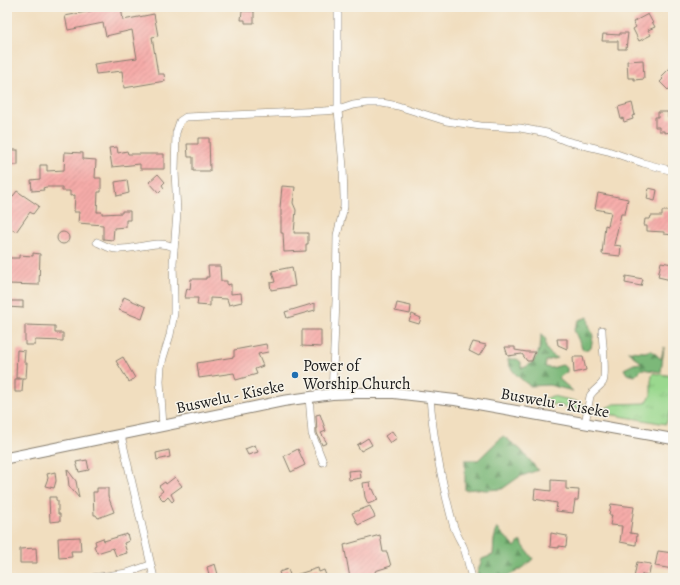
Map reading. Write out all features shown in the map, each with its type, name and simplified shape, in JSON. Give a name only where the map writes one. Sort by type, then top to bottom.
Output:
[{"type":"main road","name":"Buswelu - Kiseke","points":[[7,458],[283,401],[332,394],[378,392],[455,400],[673,439]]},
{"type":"street","points":[[332,394],[336,308],[337,235],[344,207],[343,167],[338,110],[338,7]]},
{"type":"street","points":[[163,426],[160,381],[163,358],[174,313],[173,263],[176,213],[175,171],[177,128],[180,121],[186,117],[338,110],[353,105],[382,103],[398,106],[446,121],[481,126],[520,128],[547,133],[566,141],[608,151],[673,171]]},
{"type":"street","points":[[97,242],[112,249],[121,250],[157,244],[166,244],[174,247]]},
{"type":"street","points":[[585,424],[590,396],[600,385],[604,377],[602,330]]},
{"type":"street","points":[[309,397],[312,434],[323,462]]},
{"type":"street","points":[[430,397],[432,423],[451,516],[455,531],[463,546],[472,578]]},
{"type":"street","points":[[121,435],[154,578]]},
{"type":"street","points":[[92,578],[127,573],[150,565]]},
{"type":"green space","points":[[588,317],[593,336],[591,348],[583,350],[574,330],[579,320]]},
{"type":"green space","points":[[541,333],[546,340],[546,349],[557,358],[546,361],[545,367],[552,368],[562,365],[567,368],[567,372],[558,378],[573,391],[549,385],[530,386],[510,367],[508,359],[517,359],[521,362],[521,368],[524,368],[532,362],[540,348]]},
{"type":"green space","points":[[664,347],[661,372],[642,369],[635,376],[627,374],[624,369],[634,364],[642,363],[627,351],[645,352],[651,350],[661,359]]},
{"type":"green space","points":[[653,373],[673,376],[673,405],[666,424],[539,402],[552,396],[575,401],[600,411],[614,404],[646,403],[651,395],[651,380]]},
{"type":"green space","points":[[503,436],[521,450],[538,470],[519,477],[502,489],[465,490],[465,460],[478,460]]},
{"type":"green space","points":[[497,528],[515,547],[520,541],[533,559],[514,573],[507,576],[500,578],[485,577],[477,574],[482,559],[493,555],[494,540]]},
{"type":"building","points":[[111,7],[121,7],[123,20],[154,14],[158,36],[152,37],[158,74],[164,74],[165,81],[124,88],[122,71],[96,74],[94,64],[137,58],[132,30],[106,36],[103,23],[68,30],[65,16]]},
{"type":"building","points":[[242,11],[254,11],[254,23],[245,23],[245,20],[241,20]]},
{"type":"building","points":[[648,14],[655,27],[648,30],[651,35],[639,41],[633,29],[636,27],[633,22]]},
{"type":"building","points":[[620,33],[628,33],[626,49],[618,49],[618,41],[602,41],[603,34],[620,35]]},
{"type":"building","points":[[643,60],[644,79],[634,80],[634,78],[628,78],[627,61]]},
{"type":"building","points":[[673,65],[673,85],[668,90],[660,82],[663,79],[661,77]]},
{"type":"building","points":[[632,103],[635,115],[632,116],[633,119],[624,122],[623,118],[621,119],[618,107]]},
{"type":"building","points":[[658,112],[668,112],[668,118],[673,118],[672,132],[664,133],[664,131],[659,131],[659,127],[655,127],[655,117],[658,117]]},
{"type":"building","points":[[198,138],[209,138],[210,171],[193,171],[193,157],[188,157],[187,144],[198,144]]},
{"type":"building","points":[[117,147],[118,153],[127,151],[128,154],[164,154],[164,169],[140,169],[140,164],[112,167],[109,148]]},
{"type":"building","points":[[7,150],[18,150],[18,165],[7,165]]},
{"type":"building","points":[[65,152],[83,153],[83,159],[96,160],[95,178],[101,178],[101,192],[98,192],[97,212],[102,212],[102,214],[130,211],[130,220],[126,220],[126,227],[114,228],[113,240],[103,239],[103,225],[78,223],[79,212],[74,212],[75,195],[70,196],[70,191],[62,191],[62,187],[46,187],[43,188],[44,190],[32,191],[31,180],[40,179],[40,165],[47,165],[47,171],[64,170]]},
{"type":"building","points":[[158,174],[165,182],[162,185],[164,188],[159,193],[149,182]]},
{"type":"building","points":[[127,180],[129,193],[117,196],[115,182]]},
{"type":"building","points":[[282,186],[295,187],[293,203],[296,210],[294,233],[308,233],[308,244],[306,244],[306,251],[284,252],[283,233],[281,233],[280,208]]},
{"type":"building","points":[[649,188],[657,190],[655,201],[647,199]]},
{"type":"building","points":[[17,191],[39,206],[33,214],[30,212],[16,232],[7,226],[7,204]]},
{"type":"building","points":[[598,193],[628,199],[625,214],[621,214],[614,245],[621,246],[620,256],[602,254],[605,225],[608,226],[611,212],[595,209]]},
{"type":"building","points":[[662,211],[673,211],[673,235],[664,234],[664,232],[647,231],[647,226],[644,226],[645,219],[650,219],[651,216],[662,216]]},
{"type":"building","points":[[65,232],[68,233],[68,243],[61,244],[58,243],[57,236],[58,233]]},
{"type":"building","points":[[33,253],[40,254],[39,285],[8,284],[9,258],[19,258],[19,255],[33,256]]},
{"type":"building","points":[[661,262],[673,264],[673,277],[672,276],[671,280],[658,277]]},
{"type":"building","points":[[208,266],[220,266],[221,281],[227,281],[227,285],[231,284],[231,294],[241,293],[242,302],[229,305],[227,299],[210,298],[210,306],[197,305],[198,298],[185,298],[187,288],[190,290],[191,279],[206,279],[206,277],[209,277]]},
{"type":"building","points":[[292,267],[295,286],[271,290],[270,283],[275,282],[272,271]]},
{"type":"building","points":[[626,276],[643,279],[641,286],[625,283]]},
{"type":"building","points":[[124,297],[146,307],[142,319],[119,310]]},
{"type":"building","points":[[7,301],[23,301],[23,308],[7,307]]},
{"type":"building","points":[[315,303],[315,310],[287,318],[285,312]]},
{"type":"building","points":[[397,303],[411,306],[410,314],[395,311]]},
{"type":"building","points":[[412,314],[421,318],[419,324],[409,321]]},
{"type":"building","points":[[25,325],[55,326],[55,333],[63,333],[63,341],[35,340],[35,345],[25,345]]},
{"type":"building","points":[[302,330],[321,330],[321,347],[302,346]]},
{"type":"building","points":[[557,339],[567,339],[567,349],[558,345]]},
{"type":"building","points":[[473,342],[486,345],[479,356],[469,351]]},
{"type":"building","points":[[266,344],[268,352],[258,354],[263,366],[255,369],[257,374],[236,380],[234,373],[199,378],[197,363],[234,357],[234,350]]},
{"type":"building","points":[[505,347],[515,347],[515,350],[535,352],[532,361],[527,361],[522,354],[508,356]]},
{"type":"building","points":[[17,350],[25,351],[24,363],[27,363],[26,378],[16,378]]},
{"type":"building","points":[[123,357],[135,378],[129,382],[116,361]]},
{"type":"building","points":[[573,357],[583,357],[586,370],[574,373]]},
{"type":"building","points":[[15,379],[23,379],[22,392],[15,392]]},
{"type":"building","points":[[320,414],[326,431],[321,433],[327,443],[322,445],[317,433],[316,415]]},
{"type":"building","points":[[392,431],[397,438],[390,443],[385,436]]},
{"type":"building","points":[[368,438],[372,445],[361,451],[357,445]]},
{"type":"building","points":[[255,445],[258,452],[248,455],[245,449]]},
{"type":"building","points":[[298,449],[305,465],[291,472],[284,456]]},
{"type":"building","points":[[169,450],[170,457],[157,460],[156,453]]},
{"type":"building","points":[[87,460],[89,470],[79,472],[76,462]]},
{"type":"building","points":[[67,469],[76,481],[79,498],[69,486]]},
{"type":"building","points":[[360,470],[361,478],[349,480],[348,471]]},
{"type":"building","points":[[55,472],[56,481],[54,488],[45,486],[48,478],[47,474]]},
{"type":"building","points":[[175,477],[182,486],[171,494],[174,500],[172,502],[168,497],[164,501],[158,495],[163,491],[159,486],[165,482],[166,484]]},
{"type":"building","points":[[551,480],[566,481],[566,489],[579,490],[578,500],[575,500],[573,513],[556,511],[557,503],[534,499],[535,489],[551,491]]},
{"type":"building","points":[[370,482],[371,489],[373,489],[378,500],[368,504],[365,497],[363,483]]},
{"type":"building","points":[[97,488],[108,488],[108,496],[114,512],[98,518],[94,515],[93,492],[97,492]]},
{"type":"building","points":[[49,497],[56,497],[56,500],[58,501],[58,514],[60,514],[60,521],[50,522]]},
{"type":"building","points":[[611,504],[634,507],[630,533],[637,534],[636,545],[620,542],[622,526],[610,525],[612,515],[609,515]]},
{"type":"building","points":[[370,506],[375,517],[358,525],[352,513]]},
{"type":"building","points":[[551,533],[567,536],[566,547],[550,547]]},
{"type":"building","points":[[127,534],[129,541],[124,543],[127,553],[116,556],[113,548],[97,553],[94,546],[96,545],[95,541],[103,538],[104,541]]},
{"type":"building","points":[[380,535],[383,552],[387,552],[391,566],[375,571],[377,578],[350,578],[344,545]]},
{"type":"building","points":[[80,537],[81,551],[71,551],[72,557],[59,558],[58,538]]},
{"type":"building","points":[[36,548],[37,563],[20,563],[20,549]]},
{"type":"building","points":[[658,551],[673,553],[673,569],[655,566]]},
{"type":"building","points":[[637,562],[651,564],[649,575],[642,574],[642,578],[634,578]]},
{"type":"building","points":[[215,564],[219,578],[210,578],[207,567]]},
{"type":"building","points":[[318,568],[319,572],[324,570],[327,578],[292,578],[292,576]]},
{"type":"building","points":[[288,569],[291,578],[281,578],[279,572]]},
{"type":"place","name":"Power of Worship Church","points":[[295,375]]}]
